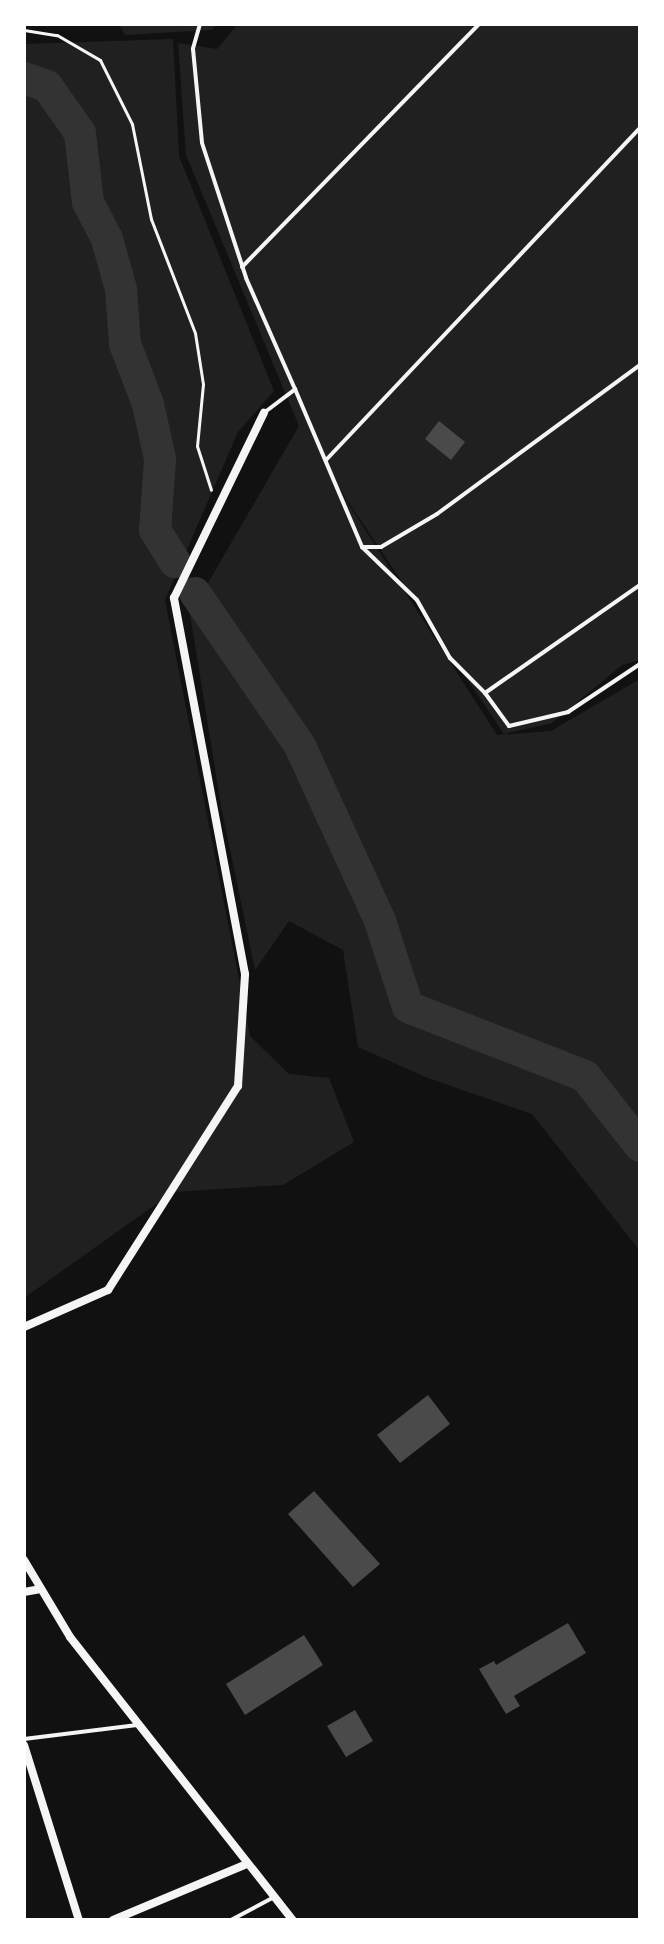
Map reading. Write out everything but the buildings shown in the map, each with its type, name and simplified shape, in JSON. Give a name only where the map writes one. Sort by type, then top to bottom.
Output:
[{"type":"street","points":[[24,1327],[108,1290],[238,1086],[245,974],[174,598],[264,413]]},
{"type":"street","points":[[24,1560],[137,1725],[293,1920]]},
{"type":"street","points":[[24,1592],[41,1589]]},
{"type":"street","points":[[24,1742],[79,1920]]},
{"type":"street","points":[[113,1920],[247,1864]]},
{"type":"lane","points":[[200,24],[193,49],[202,143],[242,267],[362,547],[417,600],[450,658],[485,693],[509,726],[568,712],[640,664]]},
{"type":"lane","points":[[242,267],[479,24]]},
{"type":"lane","points":[[326,460],[640,128]]},
{"type":"lane","points":[[362,547],[381,547],[437,514],[640,365]]},
{"type":"lane","points":[[264,413],[295,389]]},
{"type":"lane","points":[[485,693],[640,585]]},
{"type":"lane","points":[[24,1742],[137,1725]]},
{"type":"lane","points":[[231,1920],[274,1897]]},
{"type":"path","points":[[24,30],[57,35],[100,60],[132,124],[151,219],[195,333],[203,384],[197,446],[217,509]]},
{"type":"shaded area","points":[[119,24],[217,24],[212,30],[125,35]]},
{"type":"shaded area","points":[[238,24],[640,24],[640,660],[622,665],[552,723],[504,734],[317,455],[497,735],[551,731],[640,679],[640,1251],[532,1114],[428,1078],[358,1047],[343,950],[289,921],[255,970],[221,806],[190,614],[299,426],[186,155],[178,43],[217,49]]},
{"type":"shaded area","points":[[173,39],[179,156],[274,391],[238,432],[165,600],[250,1036],[289,1074],[329,1078],[354,1142],[283,1185],[173,1192],[24,1298],[24,44]]},
{"type":"waterway","points":[[24,78],[47,86],[80,133],[88,202],[107,239],[121,289],[125,344],[148,404],[160,459],[155,530],[175,562]]},
{"type":"waterway","points":[[195,593],[300,746],[380,921],[408,1007],[585,1076],[640,1146]]}]
